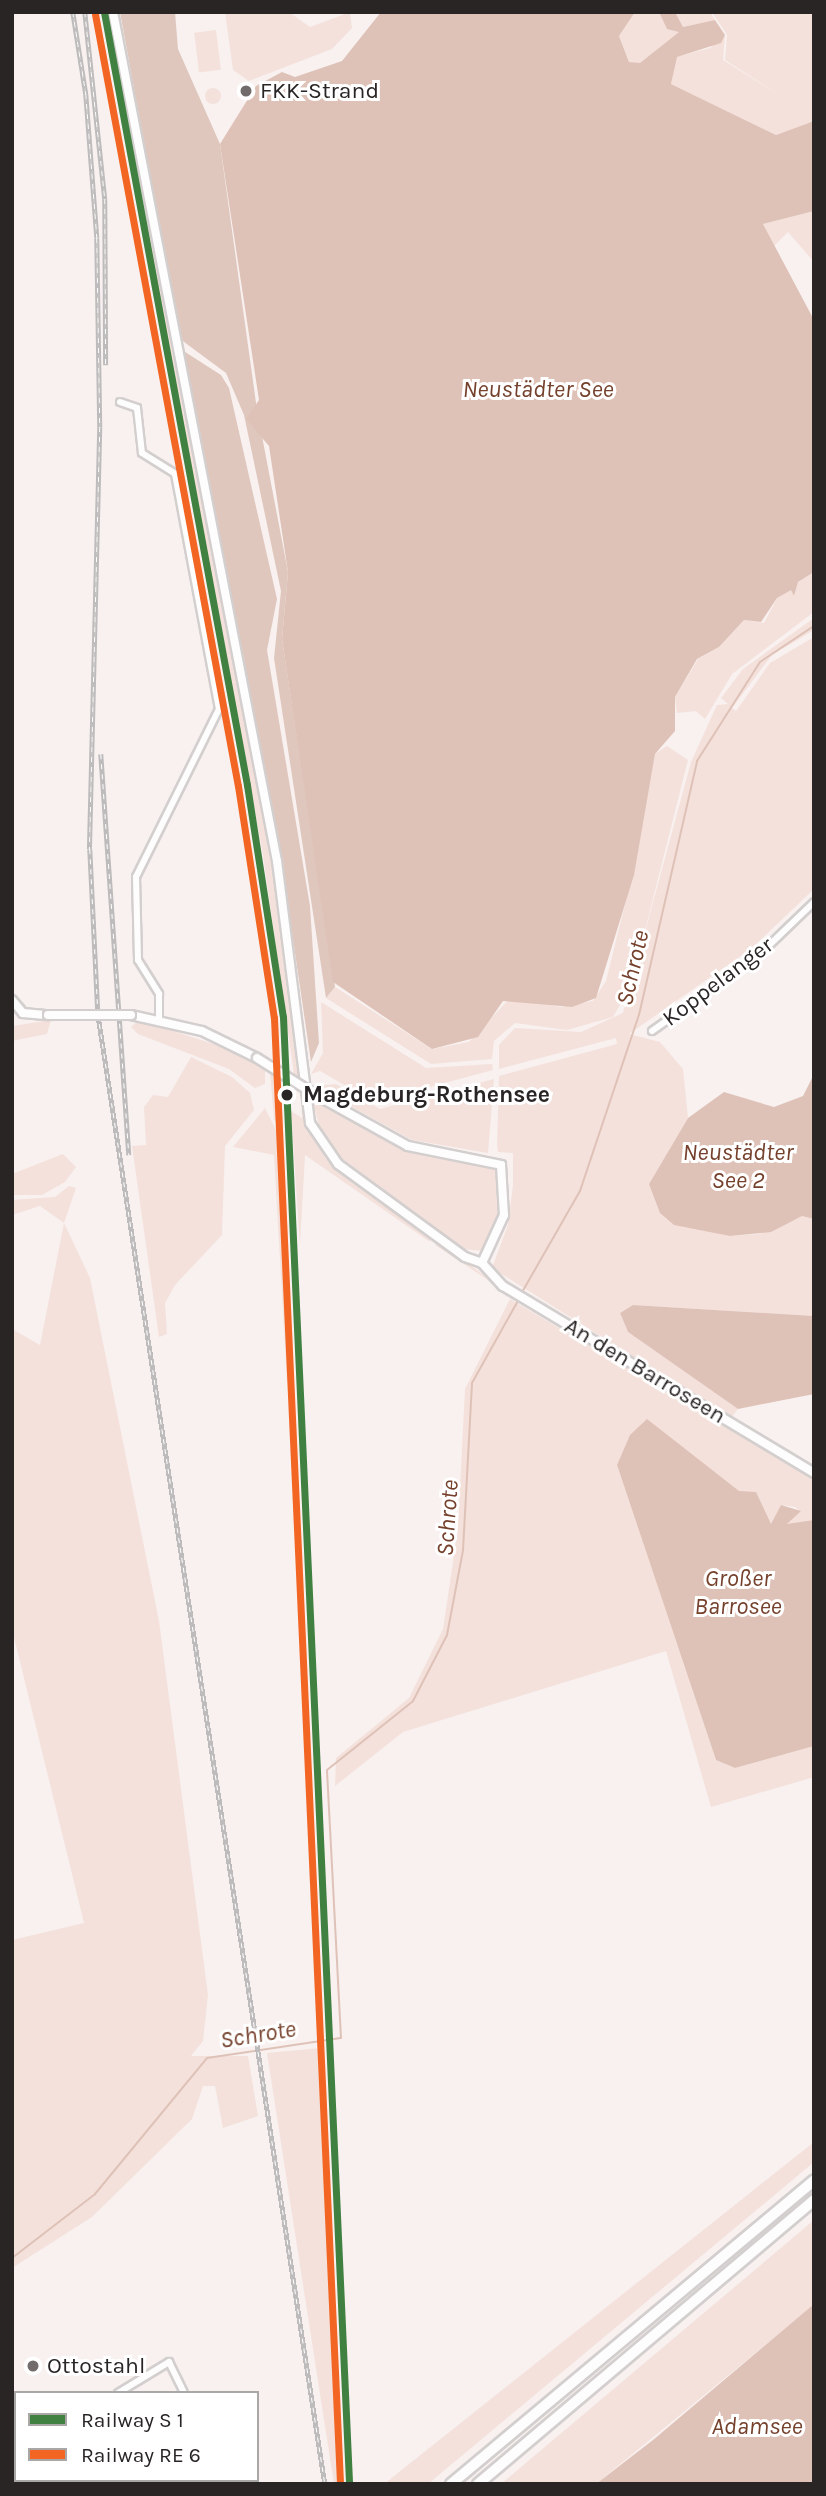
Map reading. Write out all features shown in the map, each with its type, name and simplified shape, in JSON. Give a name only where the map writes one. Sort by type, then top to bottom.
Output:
[{"type":"highway","points":[[451,2484],[814,2180]]},
{"type":"highway","points":[[478,2484],[814,2200]]},
{"type":"street","name":"An den Barroseen","points":[[113,12],[277,861],[312,1128],[338,1164],[465,1257],[482,1263],[516,1293],[814,1473]]},
{"type":"street","points":[[121,402],[136,406],[142,453],[175,474],[219,707],[135,879],[138,960],[159,994],[159,1019]]},
{"type":"street","name":"Koppelanger","points":[[652,1031],[765,951],[814,902]]},
{"type":"street","points":[[701,984],[707,992]]},
{"type":"street","points":[[12,1000],[23,1013],[131,1014],[159,1019],[257,1058],[400,1143],[503,1167],[504,1215],[482,1263]]},
{"type":"street","points":[[120,2391],[169,2362],[183,2391]]},
{"type":"shaded area","points":[[106,12],[272,853],[302,1079],[294,1074],[263,855]]},
{"type":"shaded area","points":[[120,12],[175,12],[178,49],[220,144],[257,410],[288,572],[282,639],[335,987],[326,998],[274,658],[281,591],[244,415],[226,373],[180,339]]},
{"type":"shaded area","points":[[225,12],[289,12],[310,27],[350,12],[352,28],[332,49],[249,81],[233,70]]},
{"type":"shaded area","points":[[635,12],[659,12],[680,31],[640,64],[629,62],[619,36]]},
{"type":"shaded area","points":[[675,12],[710,12],[715,20],[683,27]]},
{"type":"shaded area","points":[[712,12],[814,12],[814,121],[776,135],[671,84],[676,57],[710,48],[725,35],[723,60],[784,98],[725,60],[727,35]]},
{"type":"shaded area","points":[[216,30],[221,70],[199,72],[194,33]]},
{"type":"shaded area","points":[[213,88],[219,90],[219,102],[213,104],[207,102],[205,96],[207,90]]},
{"type":"shaded area","points":[[814,211],[814,262],[788,232],[774,246],[763,224]]},
{"type":"shaded area","points":[[182,350],[221,375],[229,388],[277,599],[267,650],[310,906],[319,1043],[311,1062],[282,864]]},
{"type":"shaded area","points":[[814,572],[814,612],[732,674],[705,719],[696,711],[677,713],[675,697],[698,659],[719,647],[744,620],[764,623],[777,598],[791,589],[794,596],[798,582]]},
{"type":"shaded area","points":[[814,618],[814,630],[772,655],[732,708],[736,711],[770,663],[814,637],[814,889],[752,948],[629,1034],[660,1042],[683,1069],[688,1118],[649,1184],[666,1219],[730,1236],[760,1234],[802,1216],[814,1219],[814,1316],[633,1305],[620,1313],[628,1332],[738,1409],[731,1418],[492,1268],[508,1225],[513,1185],[513,1153],[498,1152],[499,1076],[617,1044],[616,1038],[499,1069],[499,1045],[515,1028],[581,1032],[623,1013],[691,762],[717,705],[728,704],[721,698],[743,669]]},
{"type":"shaded area","points":[[667,746],[688,760],[631,986],[613,1017],[567,1030],[515,1023],[494,1041],[492,1059],[431,1064],[326,998],[335,987],[432,1049],[469,1042],[509,999],[562,1007],[593,1001],[606,981],[633,872],[655,754]]},
{"type":"shaded area","points":[[321,1002],[426,1068],[492,1064],[493,1070],[374,1102],[320,1071],[311,1074],[323,1053]]},
{"type":"shaded area","points":[[51,1020],[47,1034],[12,1041],[12,1026]]},
{"type":"shaded area","points":[[139,1020],[235,1051],[265,1069],[265,1084],[255,1088],[229,1069],[138,1034],[131,1027]]},
{"type":"shaded area","points":[[191,1057],[232,1077],[250,1093],[254,1110],[225,1146],[222,1235],[175,1285],[165,1303],[167,1334],[159,1337],[132,1146],[146,1145],[144,1107],[153,1095],[168,1097]]},
{"type":"shaded area","points":[[270,1072],[281,1080],[283,1133],[274,1119]]},
{"type":"shaded area","points":[[494,1079],[488,1153],[412,1140],[314,1086],[336,1084],[380,1109]]},
{"type":"shaded area","points":[[301,1092],[311,1135],[326,1159],[430,1236],[430,1242],[305,1155],[300,1245],[291,1111],[302,1118]]},
{"type":"shaded area","points":[[312,1099],[408,1151],[496,1169],[500,1213],[484,1251],[463,1249],[340,1157],[323,1140]]},
{"type":"shaded area","points":[[265,1108],[283,1144],[294,1381],[287,1382],[274,1155],[233,1147]]},
{"type":"shaded area","points":[[63,1154],[76,1167],[65,1182],[42,1195],[12,1195],[12,1174]]},
{"type":"shaded area","points":[[69,1186],[76,1188],[64,1223],[40,1206],[12,1215],[12,1200],[55,1197]]},
{"type":"shaded area","points":[[64,1223],[90,1278],[159,1621],[208,1995],[203,2041],[191,2056],[248,2056],[258,2116],[223,2128],[215,2086],[203,2086],[192,2119],[92,2217],[12,2268],[12,1940],[84,1923],[12,1629],[12,1329],[40,1345]]},
{"type":"shaded area","points":[[441,1243],[509,1294],[435,1245]]},
{"type":"shaded area","points":[[510,1299],[814,1479],[814,1520],[797,1526],[786,1523],[800,1511],[795,1507],[781,1505],[772,1524],[647,1420],[617,1465],[716,1760],[735,1768],[814,1746],[814,1777],[711,1807],[666,1651],[403,1732],[335,1786],[336,1758],[409,1698],[443,1629],[458,1528],[465,1389]]},
{"type":"shaded area","points":[[320,2048],[343,2484],[334,2484],[267,2053]]},
{"type":"shaded area","points":[[814,2142],[814,2162],[428,2484],[384,2484]]},
{"type":"shaded area","points":[[814,2220],[814,2304],[803,2314],[596,2484],[501,2484]]},
{"type":"water","name":"Neustädter See","points":[[381,12],[635,12],[619,36],[629,62],[640,63],[679,32],[667,29],[659,12],[675,12],[683,27],[715,20],[725,35],[721,43],[677,57],[671,84],[776,135],[814,121],[814,211],[763,224],[814,320],[814,572],[798,582],[794,596],[791,590],[777,598],[761,622],[744,620],[719,647],[697,659],[675,697],[675,731],[655,754],[634,875],[596,998],[572,1007],[503,1001],[478,1037],[432,1049],[333,982],[282,639],[288,572],[269,446],[246,419],[259,400],[220,144],[256,86],[282,72],[295,77],[342,61]]},
{"type":"water","name":"Neustädter See 2","points":[[814,1074],[814,1219],[802,1216],[771,1232],[730,1236],[674,1225],[660,1213],[649,1184],[688,1118],[724,1092],[774,1107],[803,1096]]},
{"type":"water","points":[[633,1305],[814,1316],[814,1394],[738,1409],[628,1332],[620,1313]]},
{"type":"water","name":"Großer Barrosee","points":[[647,1419],[739,1491],[756,1492],[771,1524],[781,1505],[801,1511],[787,1524],[814,1520],[814,1746],[735,1768],[716,1760],[617,1465],[630,1435]]},
{"type":"water","name":"Adamsee","points":[[814,2304],[814,2484],[596,2484],[653,2440]]},
{"type":"waterway","name":"Schrote","points":[[521,1294],[580,1191],[639,1015],[697,761],[760,662],[814,626]]},
{"type":"waterway","name":"Schrote","points":[[12,2258],[95,2194],[207,2058],[341,2038],[327,1770],[413,1701],[447,1635],[463,1550],[472,1383],[519,1299]]},
{"type":"waterway","points":[[140,2385],[146,2381]]},
{"type":"railway","points":[[73,12],[86,94],[97,238],[100,427],[90,849],[98,1014],[325,2484]]},
{"type":"railway","points":[[85,12],[105,199],[106,365]]},
{"type":"railway","points":[[101,754],[129,1155]]},
{"type":"transit line","points":[[104,12],[247,785],[283,1017],[349,2484]]},
{"type":"transit line","points":[[95,14],[238,786],[274,1018],[340,2484]]},
{"type":"place","name":"FKK-Strand","points":[[246,91]]},
{"type":"place","name":"Magdeburg-Rothensee","points":[[287,1095]]},
{"type":"place","name":"Ottostahl","points":[[33,2366]]}]
